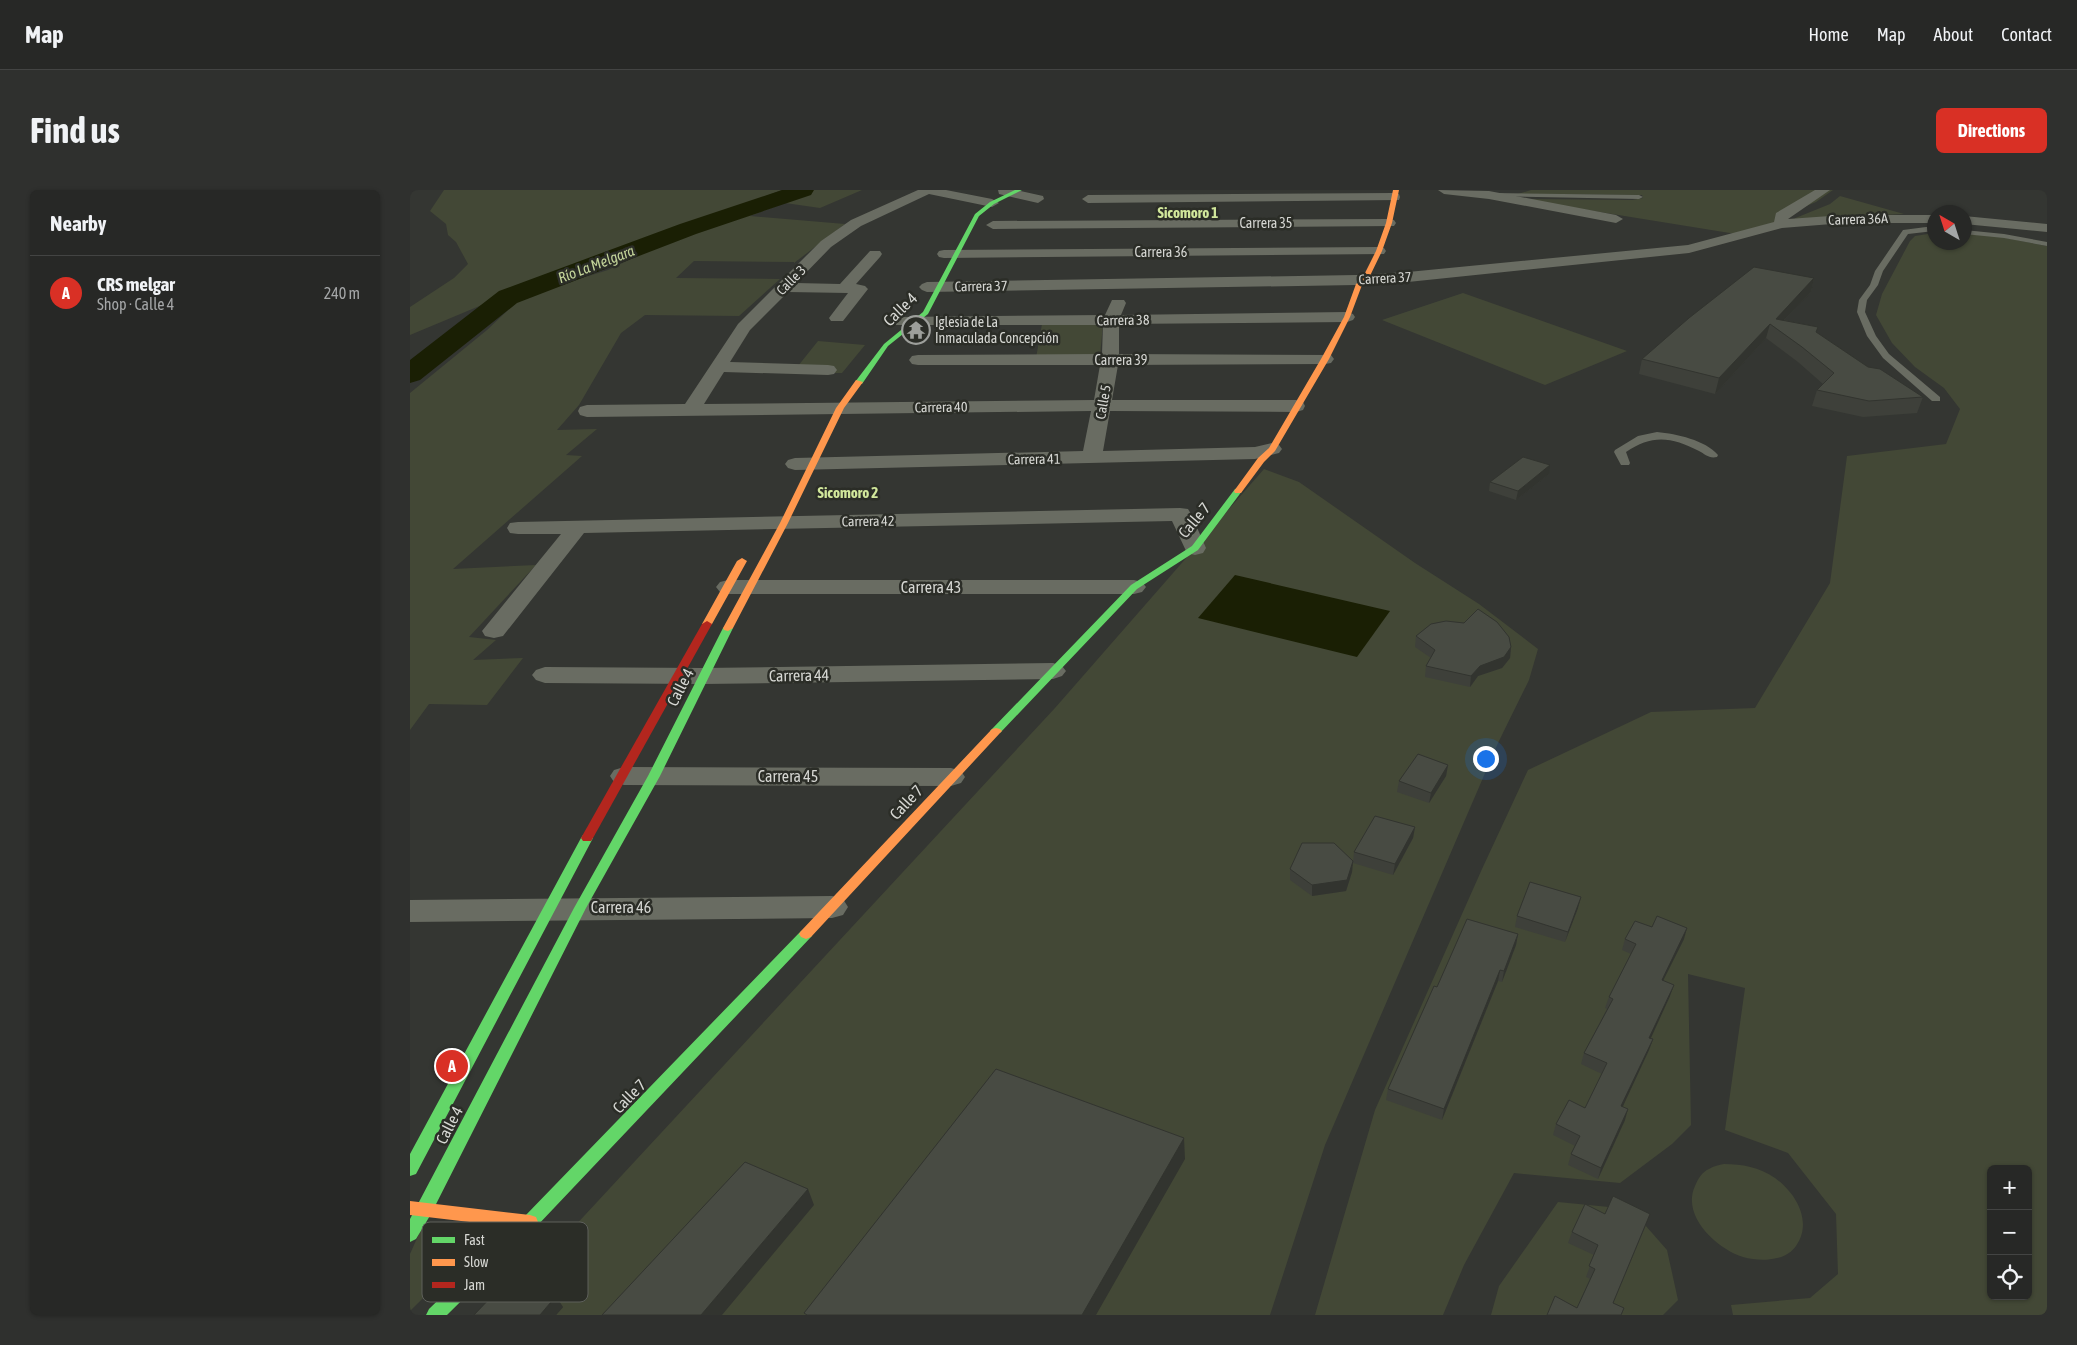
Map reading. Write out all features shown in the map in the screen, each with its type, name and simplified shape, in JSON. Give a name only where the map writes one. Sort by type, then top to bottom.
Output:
[{"type":"main road","name":"Calle 4","points":[[410,1234],[425,1209],[580,908],[654,776],[703,676],[739,587],[769,521],[830,407],[907,322],[950,254],[987,202],[1011,191]]},
{"type":"main road","name":"Calle 7","points":[[530,1222],[832,907],[951,777],[1134,587],[1195,548],[1261,460],[1272,449],[1325,359],[1347,317],[1360,281],[1374,251],[1384,223],[1390,194]]},
{"type":"main road","name":"Calle 4","points":[[868,349],[907,322],[926,313],[926,293]]},
{"type":"main road","name":"Calle 4","points":[[410,1169],[548,908],[624,776],[677,676],[739,587],[750,548]]},
{"type":"main road","points":[[410,1208],[530,1222]]},
{"type":"main road","name":"Calle 7","points":[[435,1315],[448,1302]]},
{"type":"street","points":[[927,190],[987,202]]},
{"type":"street","name":"Calle 3","points":[[690,411],[716,367],[744,327],[826,244],[856,223],[927,190]]},
{"type":"street","points":[[1444,190],[1489,195],[1616,219]]},
{"type":"street","points":[[1781,224],[1781,216],[1824,190]]},
{"type":"street","points":[[1011,191],[1038,199]]},
{"type":"street","points":[[1088,199],[1191,194],[1390,194]]},
{"type":"street","name":"Calle 5","points":[[1092,458],[1110,360],[1111,320],[1125,284],[1128,252],[1126,224],[1131,198]]},
{"type":"street","points":[[2008,212],[2017,224]]},
{"type":"street","name":"Carrera 36A","points":[[1781,224],[1844,219],[1927,219]]},
{"type":"street","points":[[1972,221],[2047,228]]},
{"type":"street","name":"Carrera 35","points":[[993,225],[1384,223]]},
{"type":"street","name":"Carrera 37","points":[[926,293],[1125,284],[1360,281],[1689,249],[1781,224]]},
{"type":"street","name":"Carrera 36","points":[[950,254],[1374,251]]},
{"type":"street","points":[[845,288],[875,254]]},
{"type":"street","points":[[784,287],[860,289],[837,318]]},
{"type":"street","name":"Carrera 38","points":[[907,322],[1347,317]]},
{"type":"street","name":"Carrera 39","points":[[918,360],[1325,359]]},
{"type":"street","points":[[716,367],[828,370]]},
{"type":"street","name":"Carrera 40","points":[[587,411],[1102,404],[1296,406]]},
{"type":"street","name":"Carrera 41","points":[[799,464],[1255,453],[1272,449]]},
{"type":"street","name":"Carrera 42","points":[[518,528],[769,521],[1180,514],[1195,548]]},
{"type":"street","points":[[494,630],[578,527]]},
{"type":"street","name":"Carrera 43","points":[[739,587],[1134,587]]},
{"type":"street","name":"Carrera 44","points":[[545,675],[703,676],[1053,671]]},
{"type":"street","name":"Carrera 45","points":[[624,776],[951,777]]},
{"type":"street","name":"Carrera 46","points":[[410,911],[548,908],[832,907]]},
{"type":"lane","points":[[1489,195],[1639,197]]},
{"type":"lane","points":[[1927,228],[1906,232],[1879,272],[1874,286],[1863,300],[1861,312],[1872,336],[1886,356],[1936,399]]},
{"type":"lane","points":[[1972,233],[2004,236],[2047,244]]},
{"type":"lane","points":[[1626,463],[1619,452],[1649,436],[1656,435],[1690,443],[1713,455]]},
{"type":"shaded area","points":[[444,190],[782,190],[690,225],[647,238],[410,335],[410,307],[454,278],[468,264],[456,242],[448,235],[446,224],[430,211]]},
{"type":"shaded area","points":[[808,190],[862,190],[820,208],[785,203],[750,216],[845,224],[794,263],[694,261],[676,278],[780,279],[739,316],[645,315],[621,333],[579,405],[557,430],[597,429],[566,455],[582,456],[453,569],[536,565],[469,637],[496,640],[473,660],[523,658],[487,705],[429,704],[410,730],[410,393],[487,330],[523,296],[608,270],[684,233]]},
{"type":"shaded area","points":[[1531,190],[1833,190],[1816,202],[1792,212],[1776,223],[1736,234],[1520,199],[1632,200],[1643,198],[1642,195],[1518,194]]},
{"type":"shaded area","points":[[1840,196],[1904,214],[1793,219],[1830,204]]},
{"type":"shaded area","points":[[1927,234],[1927,250],[1972,250],[1972,234],[2047,246],[2047,1315],[1733,1315],[1731,1305],[1810,1298],[1838,1274],[1836,1214],[1788,1153],[1725,1130],[1745,988],[1688,974],[1691,1125],[1672,1144],[1620,1183],[1514,1173],[1464,1265],[1443,1315],[1315,1315],[1375,1110],[1528,770],[1651,712],[1755,708],[1830,583],[1847,456],[1946,444],[1960,409],[1944,388],[1915,367],[1892,343],[1876,315],[1882,294],[1910,241],[1915,236]]},
{"type":"shaded area","points":[[1463,293],[1627,351],[1545,385],[1382,320]]},
{"type":"shaded area","points":[[1042,324],[1103,324],[1100,356],[1036,358]]},
{"type":"shaded area","points":[[818,341],[865,345],[842,373],[831,373],[798,366]]},
{"type":"shaded area","points":[[1264,469],[1299,482],[1415,563],[1479,604],[1538,649],[1529,680],[1498,743],[1325,1145],[1270,1315],[556,1315],[563,1307],[554,1302],[588,1302],[588,1222],[578,1222],[1055,708]]},
{"type":"shaded area","points":[[1235,575],[1390,611],[1357,657],[1198,618]]},
{"type":"shaded area","points":[[1724,1164],[1744,1166],[1763,1171],[1783,1184],[1790,1192],[1800,1209],[1803,1227],[1801,1237],[1790,1252],[1782,1257],[1769,1260],[1743,1257],[1723,1247],[1704,1230],[1697,1220],[1693,1209],[1692,1197],[1695,1186],[1704,1172]]},
{"type":"shaded area","points":[[1558,1202],[1609,1207],[1645,1225],[1667,1250],[1678,1300],[1663,1315],[1491,1315],[1499,1286]]},
{"type":"shaded area","points":[[422,1227],[422,1299],[410,1311],[410,1254]]},
{"type":"building","points":[[1754,267],[1814,278],[1776,319],[1818,327],[1816,332],[1868,367],[1880,369],[1923,397],[1869,401],[1817,390],[1834,373],[1770,324],[1719,378],[1642,359],[1689,318]]},
{"type":"building","points":[[1523,457],[1550,465],[1518,491],[1490,482]]},
{"type":"building","points":[[1478,609],[1497,622],[1509,637],[1511,647],[1504,657],[1480,666],[1471,676],[1426,666],[1435,650],[1416,636],[1431,624],[1446,621],[1464,623]]},
{"type":"building","points":[[1418,754],[1448,765],[1431,793],[1399,781]]},
{"type":"building","points":[[1375,816],[1415,827],[1395,864],[1354,852]]},
{"type":"building","points":[[1302,843],[1334,843],[1353,861],[1347,880],[1312,885],[1290,869]]},
{"type":"building","points":[[1530,882],[1581,897],[1568,932],[1517,916]]},
{"type":"building","points":[[1657,916],[1687,928],[1662,980],[1674,985],[1649,1038],[1653,1039],[1621,1106],[1628,1109],[1601,1168],[1571,1154],[1580,1136],[1556,1124],[1569,1100],[1585,1108],[1607,1063],[1584,1053],[1613,999],[1609,997],[1636,944],[1625,939],[1635,921],[1652,927]]},
{"type":"building","points":[[1467,919],[1518,934],[1504,971],[1500,970],[1444,1109],[1388,1089],[1434,986],[1437,987]]},
{"type":"building","points":[[996,1069],[1184,1138],[1082,1315],[807,1315],[804,1313]]},
{"type":"building","points":[[745,1162],[808,1189],[701,1315],[602,1315]]},
{"type":"building","points":[[1613,1196],[1650,1214],[1613,1303],[1624,1308],[1621,1315],[1547,1315],[1555,1296],[1577,1308],[1595,1269],[1589,1266],[1598,1245],[1572,1232],[1585,1204],[1605,1214]]},
{"type":"building","points":[[486,1302],[551,1302],[540,1315],[474,1315]]},
{"type":"waterway","name":"Río La Melgara","points":[[410,374],[508,297],[688,229],[803,190]]},
{"type":"traffic: fast","points":[[859,382],[886,345],[926,313],[977,215],[992,203],[1019,190]]},
{"type":"traffic: fast","points":[[996,731],[1134,587],[1195,548],[1238,491]]},
{"type":"traffic: fast","points":[[410,1234],[425,1209],[580,908],[654,776],[728,628]]},
{"type":"traffic: fast","points":[[410,1169],[587,838]]},
{"type":"traffic: fast","points":[[530,1222],[806,934]]},
{"type":"traffic: fast","points":[[435,1315],[448,1302]]},
{"type":"traffic: slow","points":[[1238,491],[1261,460],[1272,449],[1325,359],[1347,317],[1359,284],[1365,280],[1379,251],[1389,223],[1396,190]]},
{"type":"traffic: slow","points":[[728,628],[784,523],[840,408],[859,382]]},
{"type":"traffic: slow","points":[[707,624],[742,561]]},
{"type":"traffic: slow","points":[[806,934],[996,731]]},
{"type":"traffic: slow","points":[[410,1208],[530,1222]]},
{"type":"traffic: jam","points":[[587,838],[707,624]]},
{"type":"place","name":"Iglesia de La Inmaculada Concepción","points":[[916,330]]},
{"type":"place","name":"CRS melgar","points":[[452,1066]]},
{"type":"district","name":"Sicomoro 1","points":[[1188,212]]},
{"type":"district","name":"Sicomoro 2","points":[[848,492]]}]
